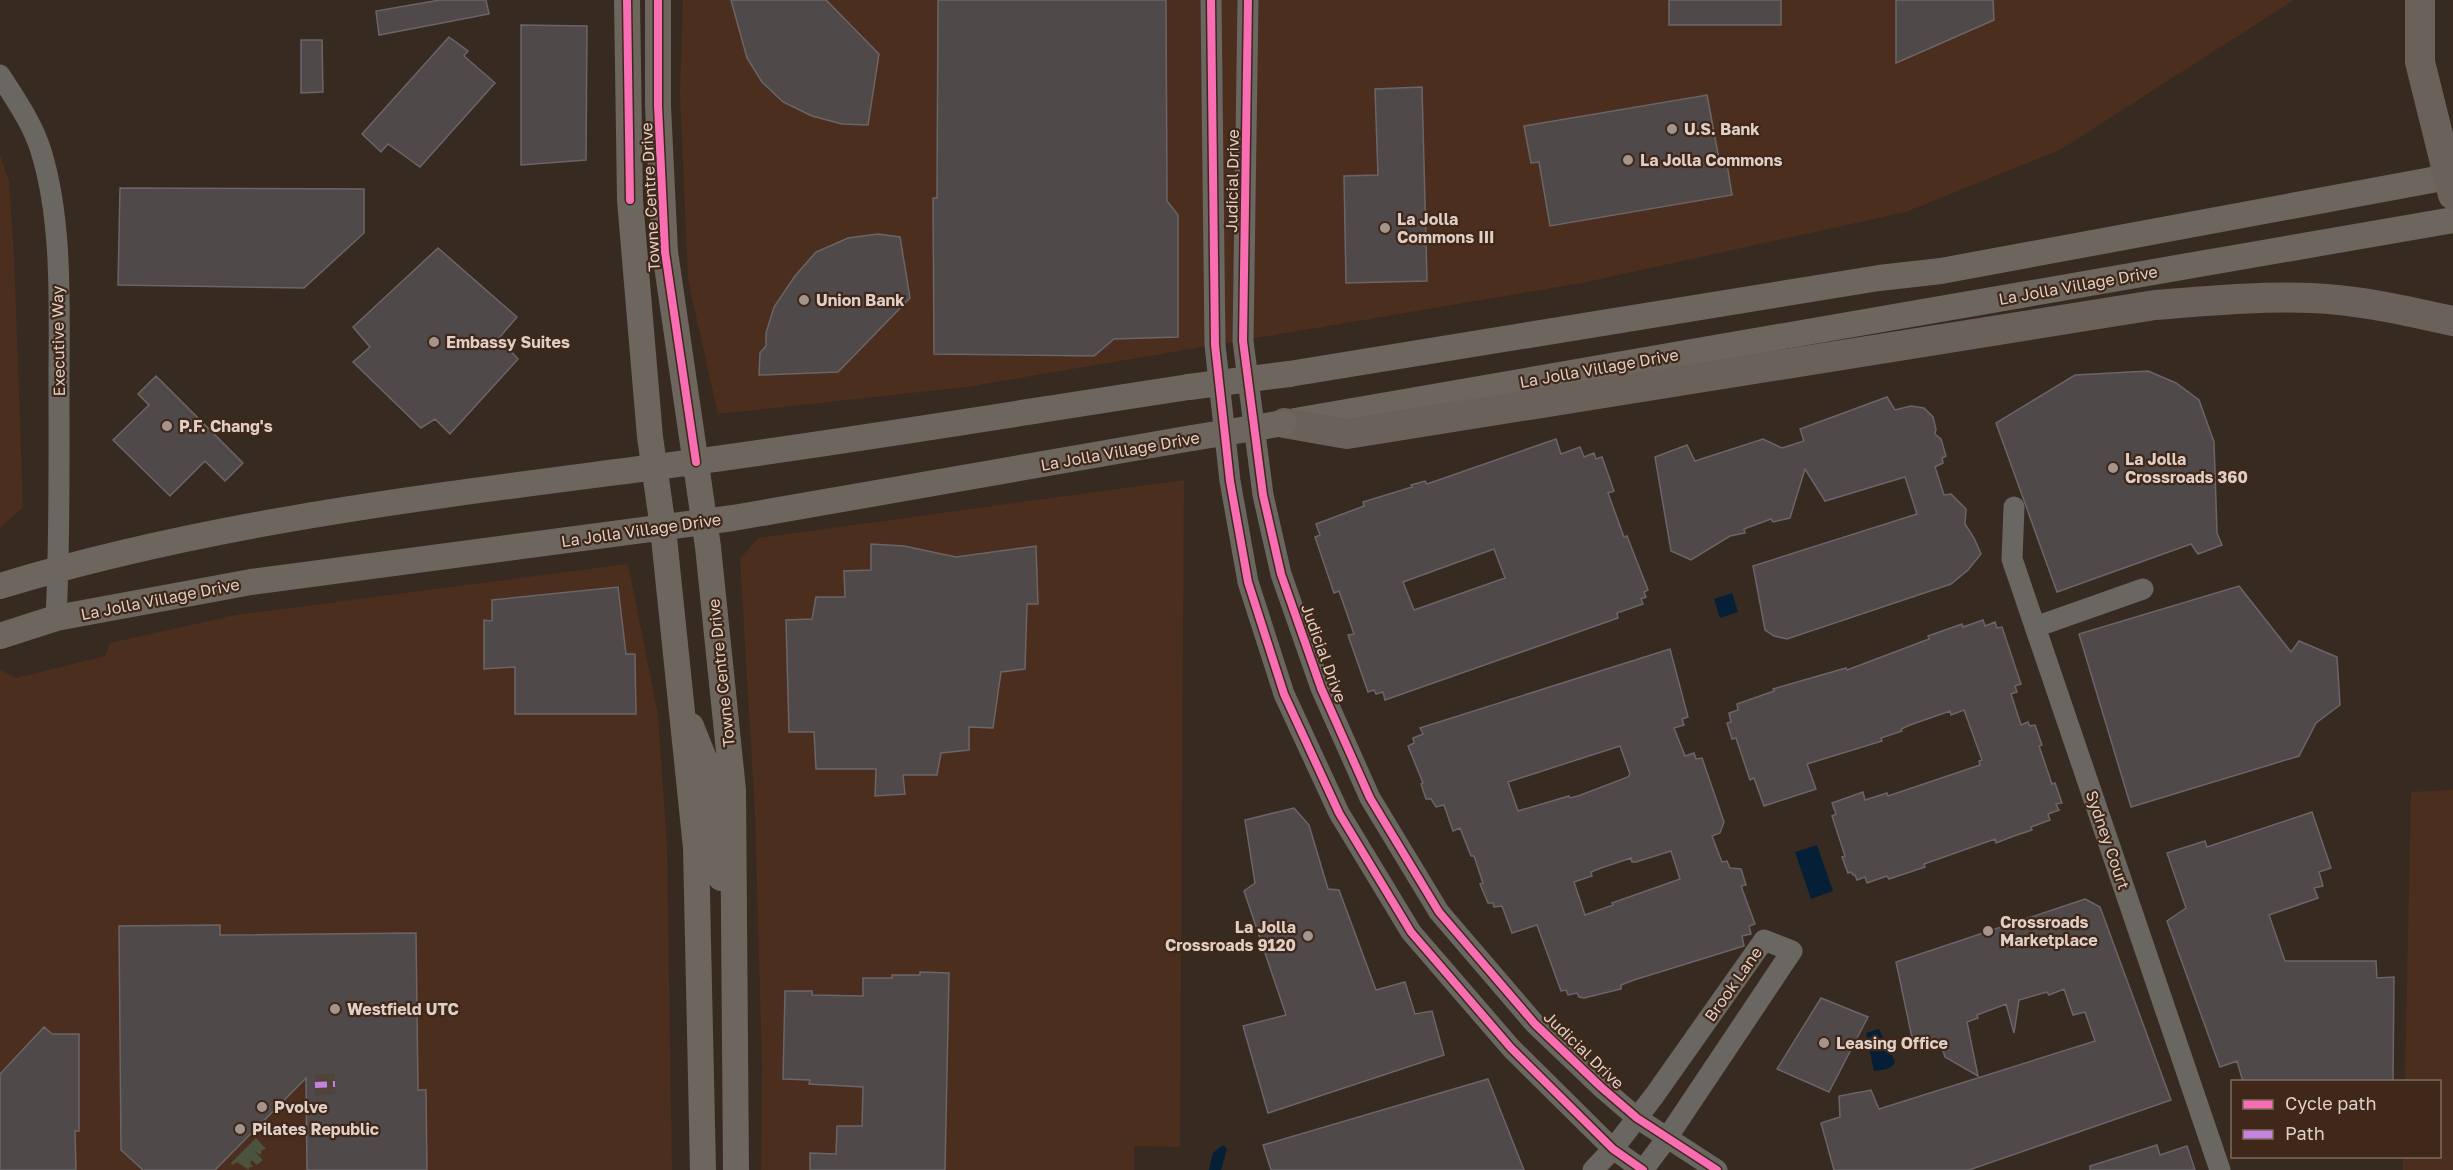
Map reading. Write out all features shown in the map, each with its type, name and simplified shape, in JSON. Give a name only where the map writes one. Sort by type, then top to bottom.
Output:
[{"type":"highway","points":[[2420,0],[2420,62],[2451,183]]},
{"type":"highway","points":[[1284,423],[1347,434],[2155,305],[2255,297],[2314,298],[2371,304],[2453,321]]},
{"type":"main road","name":"Towne Centre Drive","points":[[627,0],[630,200],[650,437],[663,528],[696,848],[703,1170]]},
{"type":"main road","name":"Towne Centre Drive","points":[[658,0],[658,106],[665,252],[704,521],[733,790],[736,1170]]},
{"type":"main road","points":[[0,586],[58,568],[290,518],[655,468],[1189,387],[1289,374],[1879,278],[1941,270],[2451,183]]},
{"type":"main road","name":"La Jolla Village Drive","points":[[0,636],[56,618],[250,582],[663,528],[1284,423],[2453,220]]},
{"type":"main road","points":[[681,704],[705,761],[719,871],[734,899]]},
{"type":"street","name":"Judicial Drive","points":[[1210,0],[1212,232],[1216,356],[1230,481],[1248,582],[1284,694],[1339,813],[1411,932],[1511,1048],[1613,1149],[1643,1170]]},
{"type":"street","name":"Judicial Drive","points":[[1248,0],[1243,340],[1263,495],[1281,574],[1320,688],[1370,798],[1439,912],[1536,1024],[1637,1118],[1717,1170]]},
{"type":"street","name":"Executive Way","points":[[0,75],[31,126],[41,151],[53,208],[58,335],[56,618]]},
{"type":"street","name":"Sydney Court","points":[[2014,507],[2012,559],[2220,1170]]},
{"type":"street","points":[[2035,627],[2144,590]]},
{"type":"street","name":"Brook Lane","points":[[1637,1118],[1764,940],[1792,951],[1667,1138]]},
{"type":"street","points":[[1593,1170],[1637,1118]]},
{"type":"street","points":[[1643,1170],[1667,1138]]},
{"type":"shaded area","points":[[683,0],[2294,0],[2060,150],[1906,212],[1582,283],[966,387],[718,414],[688,280],[680,93]]},
{"type":"shaded area","points":[[0,155],[9,181],[14,256],[23,507],[0,528]]},
{"type":"shaded area","points":[[1184,480],[1180,1147],[1134,1146],[1134,1170],[761,1170],[762,1065],[755,813],[740,559],[758,538]]},
{"type":"shaded area","name":"Westfield UTC","points":[[628,564],[658,715],[667,847],[672,1170],[0,1170],[0,670],[16,678],[105,656],[110,643],[236,615]]},
{"type":"shaded area","points":[[2453,790],[2453,1170],[2403,1170],[2403,1158],[2441,1158],[2441,1080],[2405,1080],[2411,792]]},
{"type":"green space","points":[[256,1138],[266,1149],[261,1150],[260,1155],[253,1150],[263,1160],[257,1165],[252,1160],[250,1163],[253,1167],[249,1167],[249,1170],[237,1162],[233,1165],[231,1163]]},
{"type":"water","points":[[1732,593],[1738,612],[1720,618],[1714,599]]},
{"type":"water","points":[[1817,845],[1833,891],[1811,899],[1795,852]]},
{"type":"water","points":[[1879,1029],[1895,1062],[1889,1068],[1874,1071],[1866,1033]]},
{"type":"water","points":[[1223,1145],[1227,1149],[1221,1170],[1209,1170],[1213,1153]]},
{"type":"building","points":[[440,0],[486,0],[489,14],[379,35],[376,11]]},
{"type":"building","points":[[731,0],[826,0],[879,54],[868,125],[842,124],[812,116],[783,102],[762,82],[747,58]]},
{"type":"building","points":[[938,0],[1166,0],[1167,201],[1178,215],[1178,337],[1114,339],[1094,356],[934,354],[933,198],[937,198]]},
{"type":"building","points":[[1669,0],[1781,0],[1781,25],[1669,25]]},
{"type":"building","points":[[1896,0],[1993,0],[1994,20],[1896,63]]},
{"type":"building","points":[[521,25],[587,26],[586,160],[521,165]]},
{"type":"building","points":[[449,37],[468,51],[464,56],[495,83],[420,167],[388,144],[381,152],[362,134]]},
{"type":"building","points":[[301,40],[322,40],[323,92],[301,93]]},
{"type":"building","name":"La Jolla Commons III","points":[[1422,87],[1427,281],[1346,283],[1344,176],[1378,175],[1375,89]]},
{"type":"building","name":"La Jolla Commons","points":[[1707,95],[1719,159],[1726,158],[1732,195],[1550,226],[1539,162],[1531,163],[1524,126]]},
{"type":"building","points":[[120,188],[364,189],[364,233],[304,288],[118,285]]},
{"type":"building","points":[[878,234],[900,237],[910,298],[838,372],[759,375],[760,353],[766,346],[766,333],[774,307],[795,276],[816,252],[848,238]]},
{"type":"building","name":"Embassy Suites","points":[[438,248],[517,317],[499,338],[518,359],[450,434],[435,419],[421,428],[353,362],[370,347],[353,327]]},
{"type":"building","name":"La Jolla Crossroads 360","points":[[2148,371],[2176,383],[2199,400],[2214,442],[2217,533],[2222,545],[2198,554],[2191,544],[2057,592],[1996,423],[2075,375]]},
{"type":"building","name":"P.F. Chang's","points":[[156,376],[243,463],[225,481],[205,461],[170,496],[113,440],[149,405],[138,394]]},
{"type":"building","points":[[1887,397],[1895,410],[1911,406],[1924,408],[1933,417],[1935,434],[1941,439],[1946,456],[1942,458],[1943,463],[1935,467],[1944,495],[1951,494],[1966,509],[1965,524],[1981,554],[1968,570],[1951,584],[1787,639],[1774,636],[1765,630],[1753,566],[1917,514],[1905,477],[1825,501],[1805,469],[1790,518],[1773,522],[1771,519],[1744,529],[1745,533],[1730,536],[1691,560],[1671,551],[1655,457],[1687,445],[1695,461],[1763,439],[1782,448],[1804,441],[1800,429]]},
{"type":"building","points":[[1556,439],[1561,454],[1580,447],[1584,457],[1594,453],[1596,459],[1602,457],[1614,491],[1608,493],[1624,537],[1627,536],[1648,590],[1644,592],[1646,597],[1641,599],[1643,604],[1617,613],[1618,618],[1385,700],[1383,692],[1376,694],[1374,690],[1368,692],[1348,635],[1354,634],[1339,591],[1334,593],[1315,537],[1320,535],[1316,524],[1364,506],[1363,502],[1425,481],[1427,484]],"holes":[[[1494,549],[1505,578],[1414,610],[1403,582]]]},
{"type":"building","points":[[871,544],[904,546],[956,557],[1036,546],[1038,604],[1027,604],[1025,669],[1001,672],[993,728],[969,727],[969,750],[941,753],[937,775],[903,775],[905,794],[875,796],[876,769],[816,769],[814,732],[789,732],[786,620],[812,619],[816,597],[845,597],[844,571],[871,570]]},
{"type":"building","points":[[2239,586],[2291,652],[2299,641],[2337,657],[2340,705],[2316,723],[2299,756],[2131,807],[2079,634]]},
{"type":"building","points":[[618,587],[626,654],[635,654],[636,714],[515,714],[515,667],[484,669],[484,620],[492,621],[492,600]]},
{"type":"building","points":[[1983,620],[1985,626],[1995,622],[1997,628],[2002,627],[2021,684],[2015,686],[2017,692],[2011,694],[2021,725],[2028,722],[2030,726],[2035,725],[2042,745],[2039,746],[2052,784],[2055,783],[2062,803],[2056,804],[2059,810],[2048,814],[2050,820],[2031,827],[2032,830],[1996,843],[1995,839],[1889,879],[1887,876],[1867,883],[1865,877],[1857,880],[1855,875],[1848,873],[1842,857],[1845,856],[1832,816],[1836,814],[1832,803],[1863,792],[1865,800],[1887,793],[1888,796],[1980,765],[1979,761],[1982,760],[1964,710],[1951,715],[1950,711],[1910,725],[1901,729],[1902,731],[1881,738],[1882,741],[1807,764],[1816,789],[1764,806],[1754,778],[1750,780],[1736,738],[1732,739],[1727,723],[1731,722],[1729,713],[1738,710],[1737,704],[1774,691],[1773,689],[1846,668],[1847,670],[1929,639],[1928,636],[1962,624],[1963,627]]},
{"type":"building","points":[[1670,649],[1688,717],[1682,719],[1684,725],[1674,728],[1685,756],[1694,753],[1696,759],[1702,758],[1724,822],[1720,833],[1712,836],[1722,862],[1727,861],[1730,868],[1741,869],[1746,885],[1741,886],[1755,924],[1749,926],[1751,934],[1742,936],[1744,946],[1634,980],[1621,985],[1621,989],[1584,998],[1579,997],[1577,993],[1568,995],[1566,990],[1561,991],[1537,925],[1512,933],[1502,906],[1494,907],[1493,903],[1488,903],[1480,884],[1483,883],[1474,856],[1471,856],[1460,828],[1453,831],[1444,805],[1436,807],[1431,799],[1426,799],[1421,784],[1423,783],[1408,746],[1414,743],[1413,738],[1423,734],[1420,728]],"holes":[[[1620,746],[1630,774],[1628,777],[1578,796],[1570,798],[1569,796],[1518,811],[1508,782]],[[1671,851],[1680,879],[1585,915],[1574,882],[1592,876],[1591,872],[1631,858],[1632,862],[1636,862]]]},
{"type":"building","name":"La Jolla Crossroads 9120","points":[[1294,808],[1309,825],[1328,889],[1339,890],[1376,990],[1405,982],[1415,1014],[1432,1011],[1444,1055],[1268,1113],[1243,1026],[1286,1015],[1244,891],[1255,883],[1245,820]]},
{"type":"building","points":[[2312,812],[2331,868],[2319,872],[2323,886],[2314,888],[2318,898],[2269,915],[2285,961],[2376,961],[2377,978],[2394,977],[2393,1080],[2242,1080],[2237,1061],[2220,1067],[2167,921],[2186,908],[2167,853],[2205,841],[2207,847]]},
{"type":"building","points":[[2085,899],[2100,907],[2171,1100],[1969,1170],[1834,1170],[1821,1123],[1840,1117],[1839,1096],[1871,1090],[1879,1109],[2095,1041],[2085,1012],[2073,1015],[2064,989],[2049,995],[2047,992],[2019,1000],[2014,1033],[2006,1004],[1977,1015],[1978,1018],[1967,1022],[1978,1076],[1945,1057],[1942,1048],[1932,1050],[1914,1047],[1896,962]]},
{"type":"building","points":[[220,925],[220,935],[416,933],[418,1090],[426,1090],[427,1170],[307,1170],[306,1078],[215,1170],[143,1170],[121,1150],[119,926]]},
{"type":"building","points":[[920,972],[949,973],[945,1170],[810,1170],[810,1153],[836,1154],[837,1126],[862,1126],[863,1087],[809,1084],[810,1080],[783,1079],[785,991],[812,991],[812,995],[863,996],[863,978],[892,978],[892,975],[920,975]]},
{"type":"building","name":"Leasing Office","points":[[1821,998],[1868,1017],[1829,1092],[1777,1069]]},
{"type":"building","points":[[44,1027],[52,1034],[79,1034],[79,1131],[75,1131],[76,1170],[0,1170],[0,1074]]},
{"type":"building","points":[[1488,1079],[1524,1170],[1271,1170],[1263,1145]]},
{"type":"building","points":[[2157,1145],[2160,1155],[2187,1146],[2195,1170],[2090,1170],[2090,1166]]},
{"type":"tunnel","points":[[315,1085],[335,1084]]},
{"type":"marked path","points":[[315,1085],[335,1084]]},
{"type":"cycle path","points":[[627,0],[630,200]]},
{"type":"cycle path","points":[[658,0],[658,106],[665,252],[696,462]]},
{"type":"cycle path","points":[[1211,0],[1215,345],[1230,481],[1248,582],[1284,694],[1339,813],[1411,932],[1511,1048],[1613,1149],[1643,1170]]},
{"type":"cycle path","points":[[1248,0],[1243,341],[1263,495],[1281,574],[1321,688],[1370,798],[1439,912],[1535,1024],[1601,1087],[1637,1118],[1717,1170]]},
{"type":"place","name":"U.S. Bank","points":[[1672,129]]},
{"type":"place","name":"La Jolla Commons","points":[[1628,160]]},
{"type":"place","name":"La Jolla Commons III","points":[[1385,228]]},
{"type":"place","name":"Union Bank","points":[[804,300]]},
{"type":"place","name":"Embassy Suites","points":[[434,342]]},
{"type":"place","name":"P.F. Chang's","points":[[167,426]]},
{"type":"place","name":"La Jolla Crossroads 360","points":[[2113,468]]},
{"type":"place","name":"Crossroads Marketplace","points":[[1988,931]]},
{"type":"place","name":"La Jolla Crossroads 9120","points":[[1308,936]]},
{"type":"place","name":"Westfield UTC","points":[[335,1009]]},
{"type":"place","name":"Leasing Office","points":[[1824,1043]]},
{"type":"place","name":"Pvolve","points":[[262,1107]]},
{"type":"place","name":"Pilates Republic","points":[[240,1129]]}]
